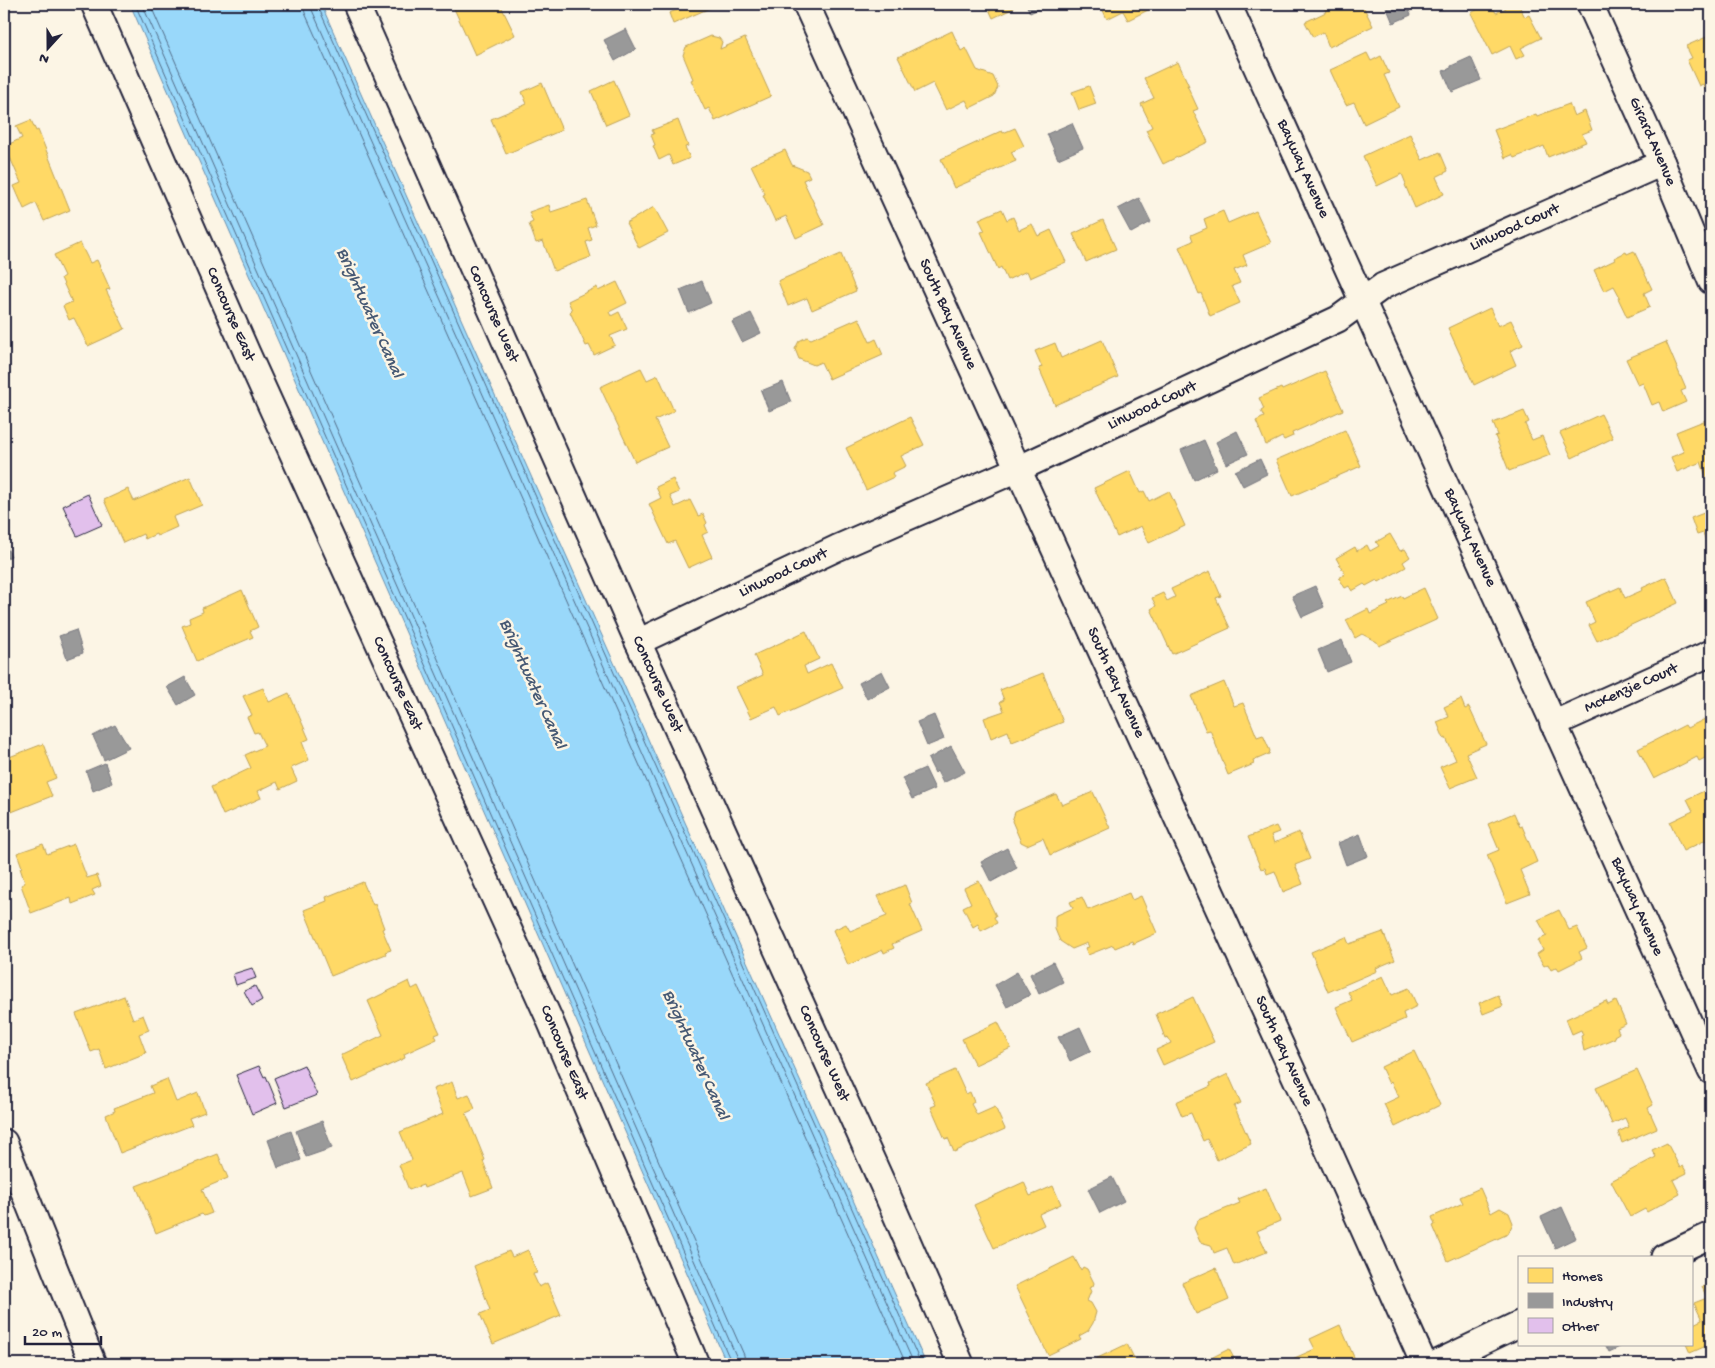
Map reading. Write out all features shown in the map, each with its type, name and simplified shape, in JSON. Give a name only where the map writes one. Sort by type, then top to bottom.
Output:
[{"type":"street","name":"Concourse East","points":[[94,4],[251,362],[548,1016],[696,1364]]},
{"type":"street","name":"Concourse West","points":[[356,4],[638,642],[879,1176],[961,1364]]},
{"type":"street","name":"South Bay Avenue","points":[[806,4],[1314,1118],[1424,1364]]},
{"type":"street","name":"Bayway Avenue","points":[[1228,4],[1711,1071]]},
{"type":"street","name":"Girard Avenue","points":[[1590,4],[1662,163],[1711,282]]},
{"type":"street","name":"Linwood Court","points":[[638,642],[837,548],[1018,469],[1338,319],[1383,286],[1662,163]]},
{"type":"street","name":"McKenzie Court","points":[[1553,724],[1711,653]]},
{"type":"street","points":[[4,1142],[93,1364]]},
{"type":"street","points":[[1666,1256],[1711,1235]]},
{"type":"street","points":[[1434,1364],[1518,1324]]},
{"type":"water","name":"Brightwater Canal","points":[[130,4],[321,4],[926,1364],[727,1364]]},
{"type":"building: Homes","points":[[452,4],[500,4],[515,35],[475,55]]},
{"type":"building: Homes","points":[[675,4],[719,4],[673,24],[669,13],[677,10]]},
{"type":"building: Homes","points":[[1012,4],[1014,8],[993,18],[987,5]]},
{"type":"building: Homes","points":[[1100,4],[1153,4],[1154,7],[1128,20],[1123,11],[1107,19]]},
{"type":"building: Homes","points":[[1323,4],[1362,4],[1373,26],[1329,47],[1323,32],[1313,37],[1305,22],[1326,12]]},
{"type":"building: Homes","points":[[1491,4],[1496,13],[1506,8],[1504,4],[1522,4],[1519,6],[1525,17],[1529,15],[1541,38],[1521,48],[1525,55],[1516,59],[1510,46],[1492,55],[1471,13]]},
{"type":"building: Homes","points":[[952,31],[961,51],[966,48],[977,70],[993,76],[998,87],[994,96],[970,108],[966,100],[946,110],[933,83],[915,92],[898,57]]},
{"type":"building: Homes","points":[[1711,35],[1710,102],[1703,84],[1699,86],[1687,60],[1692,58],[1686,46]]},
{"type":"building: Homes","points":[[711,36],[719,38],[722,42],[720,49],[745,38],[771,96],[715,121],[709,108],[705,110],[691,80],[693,79],[683,55],[686,47]]},
{"type":"building: Homes","points":[[1367,53],[1371,61],[1381,56],[1389,73],[1384,75],[1399,107],[1364,124],[1354,102],[1346,105],[1330,70]]},
{"type":"building: Homes","points":[[1178,62],[1198,109],[1193,111],[1208,142],[1163,164],[1146,130],[1152,127],[1141,104],[1154,98],[1144,78]]},
{"type":"building: Homes","points":[[614,80],[629,115],[606,125],[591,91]]},
{"type":"building: Homes","points":[[542,83],[562,130],[506,154],[491,119],[527,104],[522,92]]},
{"type":"building: Homes","points":[[1089,86],[1096,104],[1079,110],[1072,92]]},
{"type":"building: Homes","points":[[1569,104],[1574,116],[1585,111],[1592,130],[1582,134],[1586,142],[1548,157],[1544,146],[1514,158],[1512,155],[1505,158],[1494,130]]},
{"type":"building: Homes","points":[[31,120],[36,131],[38,130],[70,210],[44,221],[36,203],[24,209],[14,186],[21,183],[5,146],[22,138],[16,126]]},
{"type":"building: Homes","points":[[678,120],[688,146],[685,147],[690,158],[673,165],[669,155],[659,160],[651,135],[654,134],[652,130]]},
{"type":"building: Homes","points":[[1015,128],[1024,146],[1011,152],[1016,161],[954,188],[941,159],[1002,131],[1003,133]]},
{"type":"building: Homes","points":[[1410,134],[1422,160],[1440,152],[1448,171],[1436,177],[1444,194],[1415,208],[1402,174],[1377,186],[1363,156]]},
{"type":"building: Homes","points":[[785,150],[792,165],[807,171],[810,177],[803,180],[824,225],[796,238],[786,216],[775,221],[751,165]]},
{"type":"building: Homes","points":[[587,200],[596,225],[588,228],[592,240],[586,242],[591,257],[554,271],[543,241],[536,243],[529,224],[533,222],[529,212],[549,205],[551,212]]},
{"type":"building: Homes","points":[[654,207],[668,233],[639,248],[626,223]]},
{"type":"building: Homes","points":[[1002,209],[1007,220],[1013,217],[1019,230],[1032,224],[1038,236],[1051,230],[1066,262],[1030,278],[1027,271],[1007,280],[1001,267],[998,269],[981,232],[985,231],[979,219]]},
{"type":"building: Homes","points":[[1223,211],[1228,223],[1256,211],[1271,243],[1243,255],[1247,265],[1234,270],[1240,283],[1232,286],[1240,303],[1210,316],[1179,247],[1193,241],[1191,235],[1207,228],[1204,219]]},
{"type":"building: Homes","points":[[1103,220],[1116,249],[1086,262],[1073,234]]},
{"type":"building: Homes","points":[[80,243],[90,263],[97,260],[110,289],[106,290],[125,329],[88,346],[74,318],[69,320],[63,306],[72,302],[61,278],[64,276],[54,255]]},
{"type":"building: Homes","points":[[1634,251],[1652,289],[1644,293],[1650,307],[1627,317],[1614,286],[1604,291],[1594,270],[1615,260],[1614,258],[1626,252],[1627,254]]},
{"type":"building: Homes","points":[[841,254],[856,291],[812,310],[807,298],[788,306],[778,281]]},
{"type":"building: Homes","points":[[617,282],[627,303],[609,312],[611,316],[619,312],[627,329],[610,336],[615,345],[594,355],[589,345],[586,346],[570,312],[572,310],[568,301],[597,287],[598,291]]},
{"type":"building: Homes","points":[[1490,308],[1498,326],[1511,320],[1523,345],[1510,351],[1516,365],[1474,385],[1448,328]]},
{"type":"building: Homes","points":[[859,318],[870,342],[876,339],[883,355],[829,379],[821,362],[814,365],[799,359],[795,349],[799,341],[807,337],[811,339]]},
{"type":"building: Homes","points":[[1102,340],[1118,377],[1055,405],[1039,368],[1042,367],[1035,351],[1055,343],[1061,358]]},
{"type":"building: Homes","points":[[1666,342],[1686,389],[1681,391],[1686,402],[1663,412],[1659,402],[1652,405],[1643,383],[1638,385],[1626,359]]},
{"type":"building: Homes","points":[[641,368],[647,380],[658,375],[674,411],[655,420],[668,447],[635,462],[600,387]]},
{"type":"building: Homes","points":[[1325,371],[1343,410],[1292,433],[1293,436],[1284,440],[1282,437],[1266,445],[1256,421],[1264,417],[1261,411],[1264,409],[1259,398]]},
{"type":"building: Homes","points":[[1524,411],[1529,422],[1525,424],[1532,440],[1542,436],[1550,455],[1509,471],[1495,436],[1498,435],[1493,423]]},
{"type":"building: Homes","points":[[1601,414],[1613,438],[1572,458],[1560,433]]},
{"type":"building: Homes","points":[[910,417],[924,445],[901,456],[906,466],[892,473],[894,477],[866,490],[846,448]]},
{"type":"building: Homes","points":[[1711,418],[1711,477],[1707,479],[1701,462],[1677,472],[1671,457],[1684,452],[1676,432]]},
{"type":"building: Homes","points":[[1345,430],[1361,466],[1292,496],[1276,460]]},
{"type":"building: Homes","points":[[1130,471],[1140,493],[1144,491],[1149,501],[1169,491],[1185,526],[1149,543],[1141,526],[1117,537],[1094,488]]},
{"type":"building: Homes","points":[[190,477],[202,505],[173,517],[177,527],[145,539],[143,534],[123,543],[104,500],[128,489],[134,501]]},
{"type":"building: Homes","points":[[673,479],[679,492],[670,496],[675,507],[690,500],[698,516],[703,514],[707,523],[705,525],[708,532],[702,535],[712,557],[688,568],[675,541],[668,544],[649,504],[661,498],[656,487]]},
{"type":"building: Homes","points":[[1709,511],[1711,512],[1711,547],[1709,548],[1703,533],[1697,535],[1691,518]]},
{"type":"building: Homes","points":[[1390,534],[1400,551],[1405,549],[1410,557],[1403,562],[1406,567],[1379,582],[1377,580],[1366,586],[1364,584],[1352,591],[1349,586],[1345,588],[1339,578],[1345,574],[1336,558],[1355,547],[1357,551],[1367,545],[1370,551],[1379,546],[1376,542]]},
{"type":"building: Homes","points":[[1210,571],[1221,596],[1216,598],[1230,628],[1172,654],[1151,609],[1156,606],[1152,598],[1163,593],[1167,601],[1175,597],[1171,589]]},
{"type":"building: Homes","points":[[1666,577],[1678,603],[1597,641],[1589,625],[1595,622],[1586,602],[1620,587],[1625,598]]},
{"type":"building: Homes","points":[[1424,588],[1438,619],[1379,646],[1377,642],[1362,634],[1355,638],[1346,620],[1368,609],[1370,614],[1389,605],[1387,603]]},
{"type":"building: Homes","points":[[242,590],[258,627],[250,631],[253,637],[197,661],[182,626],[190,623],[189,618],[203,612],[202,608]]},
{"type":"building: Homes","points":[[806,631],[819,659],[804,666],[807,674],[831,663],[843,688],[780,716],[776,707],[751,718],[736,687],[763,675],[754,655]]},
{"type":"building: Homes","points":[[1043,673],[1063,722],[1012,742],[1008,731],[991,738],[984,718],[1004,711],[1000,702],[1004,700],[1000,690]]},
{"type":"building: Homes","points":[[1224,682],[1234,706],[1243,703],[1257,737],[1263,735],[1270,751],[1269,754],[1253,761],[1254,764],[1228,775],[1210,730],[1206,731],[1191,696]]},
{"type":"building: Homes","points":[[263,688],[269,702],[289,693],[309,739],[302,742],[309,760],[291,768],[297,781],[280,789],[277,782],[258,791],[261,798],[223,815],[211,787],[251,768],[245,755],[265,746],[258,732],[254,733],[247,717],[252,715],[243,696]]},
{"type":"building: Homes","points":[[1461,699],[1465,709],[1469,707],[1486,744],[1466,753],[1477,777],[1450,788],[1440,767],[1456,760],[1437,722],[1449,717],[1444,707]]},
{"type":"building: Homes","points":[[1705,719],[1711,731],[1711,755],[1699,761],[1697,757],[1654,779],[1638,749],[1685,725],[1687,728]]},
{"type":"building: Homes","points":[[43,744],[56,778],[46,782],[52,796],[4,815],[4,759]]},
{"type":"building: Homes","points":[[1706,790],[1708,793],[1711,791],[1711,841],[1707,843],[1706,840],[1683,851],[1670,822],[1693,811],[1687,799]]},
{"type":"building: Homes","points":[[1093,792],[1110,828],[1050,855],[1043,838],[1027,845],[1021,842],[1012,821],[1015,812],[1056,794],[1062,805]]},
{"type":"building: Homes","points":[[1514,813],[1520,827],[1522,826],[1537,862],[1520,870],[1530,894],[1507,903],[1487,855],[1499,850],[1488,824]]},
{"type":"building: Homes","points":[[1276,826],[1279,832],[1271,835],[1274,843],[1299,832],[1310,859],[1295,865],[1303,884],[1283,892],[1275,871],[1267,874],[1265,868],[1261,869],[1248,837]]},
{"type":"building: Homes","points":[[43,844],[47,854],[74,844],[87,878],[97,875],[101,886],[92,890],[95,895],[72,904],[71,898],[31,913],[21,885],[25,883],[17,853]]},
{"type":"building: Homes","points":[[1711,874],[1711,888],[1706,877]]},
{"type":"building: Homes","points":[[979,881],[996,916],[994,917],[997,923],[981,931],[978,924],[973,927],[963,907],[971,903],[964,888]]},
{"type":"building: Homes","points":[[363,882],[373,905],[375,904],[384,928],[382,929],[391,950],[385,952],[386,954],[331,976],[304,910],[327,901],[326,897]]},
{"type":"building: Homes","points":[[905,885],[912,903],[910,904],[922,931],[892,944],[894,948],[884,953],[883,950],[848,965],[833,930],[846,924],[850,931],[887,916],[878,896]]},
{"type":"building: Homes","points":[[1129,893],[1132,900],[1141,896],[1157,933],[1133,944],[1132,941],[1115,948],[1113,945],[1088,955],[1085,948],[1089,947],[1087,943],[1072,949],[1060,941],[1055,929],[1055,916],[1073,908],[1070,902],[1082,897],[1088,910]]},
{"type":"building: Homes","points":[[1559,910],[1569,930],[1577,927],[1587,948],[1579,952],[1582,958],[1559,970],[1557,967],[1551,970],[1548,964],[1544,966],[1537,954],[1543,950],[1538,940],[1547,936],[1538,920]]},
{"type":"building: Homes","points":[[1383,932],[1395,960],[1376,968],[1377,971],[1328,992],[1311,952],[1346,937],[1349,944]]},
{"type":"building: Homes","points":[[1383,976],[1392,995],[1409,988],[1417,1006],[1403,1013],[1405,1019],[1352,1042],[1336,1007],[1352,1000],[1348,992]]},
{"type":"building: Homes","points":[[409,981],[412,989],[418,986],[440,1033],[435,1035],[437,1039],[404,1054],[405,1058],[353,1082],[341,1055],[383,1035],[368,1001]]},
{"type":"building: Homes","points":[[1498,995],[1503,1006],[1483,1014],[1479,1003]]},
{"type":"building: Homes","points":[[124,996],[133,1019],[143,1015],[149,1030],[139,1034],[146,1053],[106,1069],[99,1049],[91,1052],[76,1014]]},
{"type":"building: Homes","points":[[1193,997],[1214,1042],[1163,1065],[1156,1050],[1171,1043],[1168,1037],[1165,1038],[1156,1014]]},
{"type":"building: Homes","points":[[1606,1001],[1608,1005],[1616,1001],[1626,1024],[1617,1028],[1619,1033],[1614,1036],[1615,1038],[1584,1051],[1581,1030],[1572,1034],[1566,1019]]},
{"type":"building: Homes","points":[[998,1022],[1011,1048],[975,1065],[962,1039]]},
{"type":"building: Homes","points":[[1414,1051],[1440,1105],[1395,1127],[1384,1104],[1399,1097],[1391,1082],[1389,1084],[1381,1067]]},
{"type":"building: Homes","points":[[955,1070],[966,1094],[970,1092],[974,1102],[971,1104],[977,1115],[995,1107],[1005,1129],[954,1152],[948,1138],[945,1139],[931,1107],[936,1105],[926,1083]]},
{"type":"building: Homes","points":[[1637,1070],[1653,1105],[1648,1108],[1657,1128],[1622,1143],[1618,1132],[1629,1127],[1625,1118],[1612,1124],[1596,1088]]},
{"type":"building: Homes","points":[[1228,1074],[1241,1103],[1234,1106],[1251,1144],[1217,1160],[1207,1139],[1203,1141],[1191,1113],[1182,1116],[1176,1102],[1211,1086],[1210,1083]]},
{"type":"building: Homes","points":[[167,1079],[176,1102],[198,1093],[205,1112],[189,1118],[192,1125],[120,1153],[106,1115],[115,1111],[114,1108],[153,1093],[150,1086]]},
{"type":"building: Homes","points":[[452,1082],[458,1098],[469,1094],[475,1109],[466,1113],[485,1160],[483,1161],[493,1188],[472,1196],[463,1173],[424,1188],[423,1185],[409,1190],[399,1165],[412,1160],[400,1132],[443,1114],[433,1089]]},
{"type":"building: Homes","points":[[1667,1143],[1680,1168],[1683,1166],[1687,1173],[1673,1180],[1680,1194],[1647,1212],[1645,1209],[1630,1217],[1611,1181],[1656,1157],[1652,1150]]},
{"type":"building: Homes","points":[[218,1154],[228,1178],[202,1189],[212,1213],[204,1216],[202,1214],[156,1233],[136,1186]]},
{"type":"building: Homes","points":[[1024,1182],[1030,1196],[1053,1186],[1061,1204],[1039,1214],[1044,1225],[994,1248],[974,1205]]},
{"type":"building: Homes","points":[[1266,1188],[1280,1221],[1257,1231],[1267,1252],[1234,1265],[1227,1248],[1214,1253],[1211,1245],[1200,1242],[1194,1228],[1198,1220],[1240,1203],[1238,1199]]},
{"type":"building: Homes","points":[[1480,1188],[1491,1213],[1500,1208],[1509,1213],[1513,1223],[1508,1234],[1448,1261],[1433,1226],[1435,1225],[1432,1217],[1463,1203],[1460,1197]]},
{"type":"building: Homes","points":[[528,1250],[537,1273],[533,1274],[539,1287],[547,1283],[561,1315],[493,1344],[480,1314],[490,1310],[474,1266],[509,1251],[512,1257]]},
{"type":"building: Homes","points":[[1074,1257],[1081,1270],[1083,1267],[1087,1269],[1094,1283],[1089,1288],[1091,1291],[1087,1301],[1091,1303],[1096,1312],[1093,1323],[1088,1331],[1079,1336],[1081,1339],[1048,1355],[1015,1286]]},
{"type":"building: Homes","points":[[1216,1268],[1229,1300],[1196,1314],[1182,1283]]},
{"type":"building: Homes","points":[[1711,1283],[1711,1344],[1690,1353],[1687,1346],[1692,1346],[1692,1325],[1702,1320],[1694,1303],[1707,1298],[1702,1287]]},
{"type":"building: Homes","points":[[1340,1325],[1357,1364],[1281,1364],[1315,1349],[1310,1339]]},
{"type":"building: Homes","points":[[1127,1344],[1137,1364],[1085,1364]]},
{"type":"building: Homes","points":[[1229,1349],[1237,1364],[1204,1364],[1203,1362]]},
{"type":"building: Industry","points":[[1026,4],[1049,4],[1030,13]]},
{"type":"building: Industry","points":[[1385,4],[1406,4],[1411,15],[1393,23]]},
{"type":"building: Industry","points":[[626,29],[636,49],[615,61],[604,40]]},
{"type":"building: Industry","points":[[1471,57],[1481,80],[1452,92],[1443,71]]},
{"type":"building: Industry","points":[[1072,123],[1083,148],[1058,159],[1047,134]]},
{"type":"building: Industry","points":[[1139,198],[1151,222],[1131,233],[1118,209]]},
{"type":"building: Industry","points":[[702,281],[711,303],[689,313],[680,290]]},
{"type":"building: Industry","points":[[751,313],[761,333],[742,342],[732,322]]},
{"type":"building: Industry","points":[[783,382],[791,402],[769,411],[761,391]]},
{"type":"building: Industry","points":[[1237,431],[1248,454],[1226,464],[1216,442]]},
{"type":"building: Industry","points":[[1204,440],[1217,469],[1194,480],[1181,450]]},
{"type":"building: Industry","points":[[1260,459],[1267,474],[1243,486],[1235,471]]},
{"type":"building: Industry","points":[[4,542],[11,556],[4,560]]},
{"type":"building: Industry","points":[[1315,586],[1324,607],[1302,617],[1292,596]]},
{"type":"building: Industry","points":[[76,630],[83,653],[67,659],[59,636]]},
{"type":"building: Industry","points":[[1342,640],[1351,662],[1327,672],[1318,650]]},
{"type":"building: Industry","points":[[882,671],[890,687],[867,699],[859,683]]},
{"type":"building: Industry","points":[[185,677],[195,695],[178,705],[167,687]]},
{"type":"building: Industry","points":[[934,715],[944,739],[927,746],[917,722]]},
{"type":"building: Industry","points":[[115,725],[129,748],[104,760],[93,736]]},
{"type":"building: Industry","points":[[951,746],[965,772],[943,783],[928,759]]},
{"type":"building: Industry","points":[[105,763],[112,783],[93,791],[86,771]]},
{"type":"building: Industry","points":[[925,768],[935,789],[912,799],[902,778]]},
{"type":"building: Industry","points":[[1360,834],[1368,856],[1346,865],[1338,843]]},
{"type":"building: Industry","points":[[1007,848],[1017,868],[991,882],[981,862]]},
{"type":"building: Industry","points":[[1053,962],[1063,982],[1039,994],[1030,974]]},
{"type":"building: Industry","points":[[1017,972],[1030,995],[1007,1007],[995,985]]},
{"type":"building: Industry","points":[[1080,1027],[1091,1051],[1070,1061],[1058,1037]]},
{"type":"building: Industry","points":[[322,1121],[332,1148],[306,1157],[296,1131]]},
{"type":"building: Industry","points":[[291,1131],[301,1160],[278,1168],[268,1140]]},
{"type":"building: Industry","points":[[1112,1177],[1124,1201],[1100,1213],[1088,1189]]},
{"type":"building: Industry","points":[[1562,1207],[1576,1238],[1555,1248],[1541,1217]]},
{"type":"building: Industry","points":[[1606,1346],[1622,1346],[1609,1352]]},
{"type":"building: Other","points":[[88,494],[102,525],[77,536],[63,506]]},
{"type":"building: Other","points":[[252,968],[256,978],[236,985],[233,974]]},
{"type":"building: Other","points":[[255,986],[262,1000],[252,1006],[244,991]]},
{"type":"building: Other","points":[[304,1065],[317,1095],[286,1107],[274,1078]]},
{"type":"building: Other","points":[[259,1066],[264,1077],[266,1076],[277,1103],[252,1114],[236,1075]]}]
